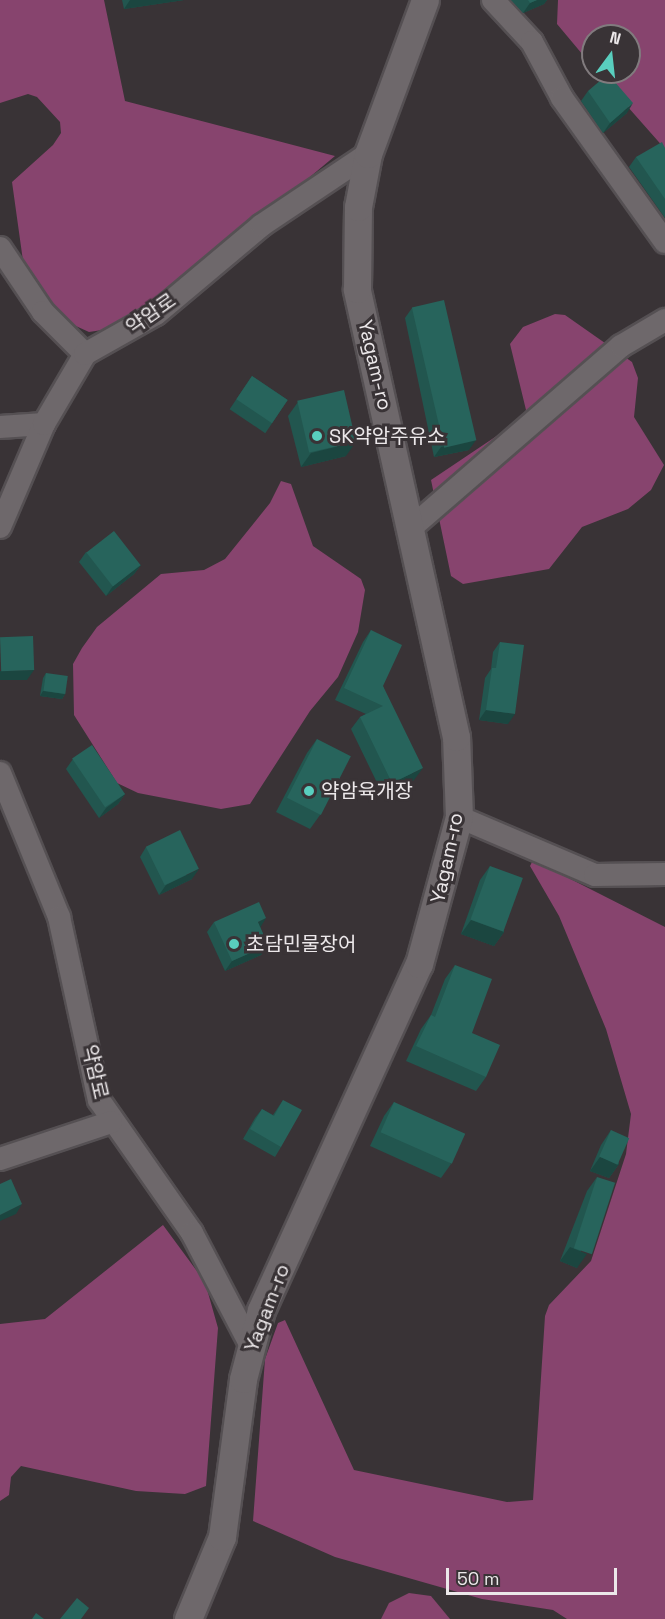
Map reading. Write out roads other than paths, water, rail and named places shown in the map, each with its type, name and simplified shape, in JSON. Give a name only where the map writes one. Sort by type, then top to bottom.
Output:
[{"type":"street","name":"Yagam-ro","points":[[188,1619],[222,1537],[250,1344],[418,964],[459,817],[456,736],[412,527],[357,289],[358,207],[368,154],[425,0]]},
{"type":"street","points":[[493,0],[532,42],[562,98],[665,242]]},
{"type":"street","name":"약암로","points":[[85,354],[156,314],[262,225],[368,154]]},
{"type":"street","points":[[0,248],[43,312],[85,354],[44,424],[0,527]]},
{"type":"street","points":[[412,527],[621,346],[665,320]]},
{"type":"street","points":[[0,427],[44,424]]},
{"type":"street","name":"약암로","points":[[0,773],[59,917],[79,989],[94,1085],[111,1122],[192,1233],[250,1344]]},
{"type":"street","points":[[459,817],[595,875],[665,874]]},
{"type":"street","points":[[0,1159],[111,1122]]},
{"type":"place","name":"SK약암주유소","points":[[317,436]]},
{"type":"place","name":"약암육개장","points":[[309,791]]},
{"type":"place","name":"초담민물장어","points":[[234,944]]}]
